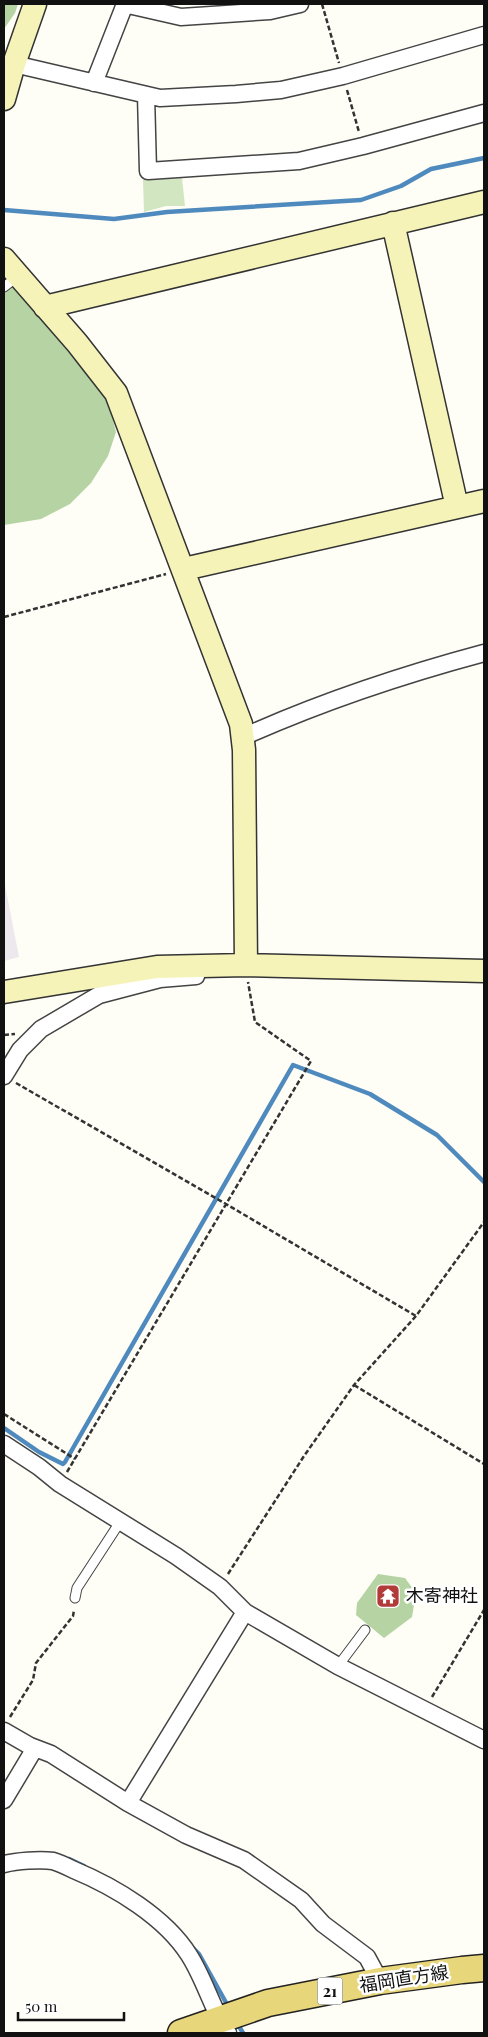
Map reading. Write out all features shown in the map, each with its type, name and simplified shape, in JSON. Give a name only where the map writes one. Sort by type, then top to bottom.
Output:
[{"type":"main road","name":"福岡直方線","points":[[181,2033],[224,2027],[268,2003],[380,1981],[484,1968]]},
{"type":"street","points":[[4,99],[35,4]]},
{"type":"street","points":[[94,83],[124,4],[181,17],[270,10],[300,4]]},
{"type":"street","points":[[14,64],[160,98],[281,90],[342,76],[484,35]]},
{"type":"street","points":[[146,95],[148,171],[299,161],[363,146],[484,113]]},
{"type":"street","points":[[44,306],[484,202]]},
{"type":"street","points":[[393,223],[457,507]]},
{"type":"street","points":[[4,259],[11,281],[44,306],[87,355],[116,393],[241,724],[243,737],[246,965]]},
{"type":"street","points":[[184,569],[484,501]]},
{"type":"street","points":[[243,737],[300,712],[429,668],[484,653]]},
{"type":"street","points":[[4,992],[157,967],[246,965],[484,971]]},
{"type":"street","points":[[4,1076],[20,1050],[41,1029],[99,995],[160,979],[196,976],[198,967]]},
{"type":"street","points":[[4,1444],[39,1467],[60,1484],[176,1556],[220,1587],[245,1612],[338,1666],[484,1740]]},
{"type":"street","points":[[128,1803],[245,1612]]},
{"type":"street","points":[[6,1726],[35,1748],[51,1754],[128,1803],[186,1835],[252,1865],[301,1900],[323,1924],[367,1957],[380,1981]]},
{"type":"street","points":[[4,1800],[35,1748]]},
{"type":"street","points":[[4,1864],[14,1861],[53,1861],[92,1877],[118,1892],[163,1924],[188,1953],[205,1983],[224,2027]]},
{"type":"lane","points":[[75,1598],[77,1588],[120,1522]]},
{"type":"lane","points":[[338,1666],[365,1630]]},
{"type":"path","points":[[4,617],[184,569]]},
{"type":"path","points":[[60,1484],[311,1061],[255,1022],[248,990],[246,965]]},
{"type":"path","points":[[4,1076],[416,1316]]},
{"type":"path","points":[[220,1587],[304,1456],[354,1384],[416,1316],[484,1222]]},
{"type":"path","points":[[354,1384],[484,1464]]},
{"type":"path","points":[[4,1414],[75,1459]]},
{"type":"path","points":[[6,1726],[33,1680],[36,1663],[72,1616],[75,1598]]},
{"type":"path","points":[[425,1709],[484,1610]]},
{"type":"shaded area","points":[[4,880],[19,957],[4,961]]},
{"type":"green space","points":[[4,4],[18,4],[15,13],[4,29]]},
{"type":"green space","points":[[182,178],[185,206],[166,206],[144,212],[143,180]]},
{"type":"green space","points":[[4,281],[16,289],[108,400],[116,432],[108,456],[91,483],[70,504],[41,519],[4,525]]},
{"type":"green space","points":[[378,1574],[405,1578],[416,1593],[412,1617],[384,1638],[356,1615],[357,1603]]},
{"type":"waterway","points":[[4,210],[114,219],[167,212],[361,200],[401,186],[431,169],[484,158]]},
{"type":"waterway","points":[[4,1428],[39,1452],[63,1464],[65,1462],[293,1065],[370,1094],[437,1135],[484,1182]]},
{"type":"waterway","points":[[69,1859],[84,1866]]},
{"type":"waterway","points":[[193,1948],[199,1954],[229,2008]]},
{"type":"waterway","points":[[237,2023],[243,2033]]},
{"type":"place","name":"木寄神社","points":[[388,1596]]}]
